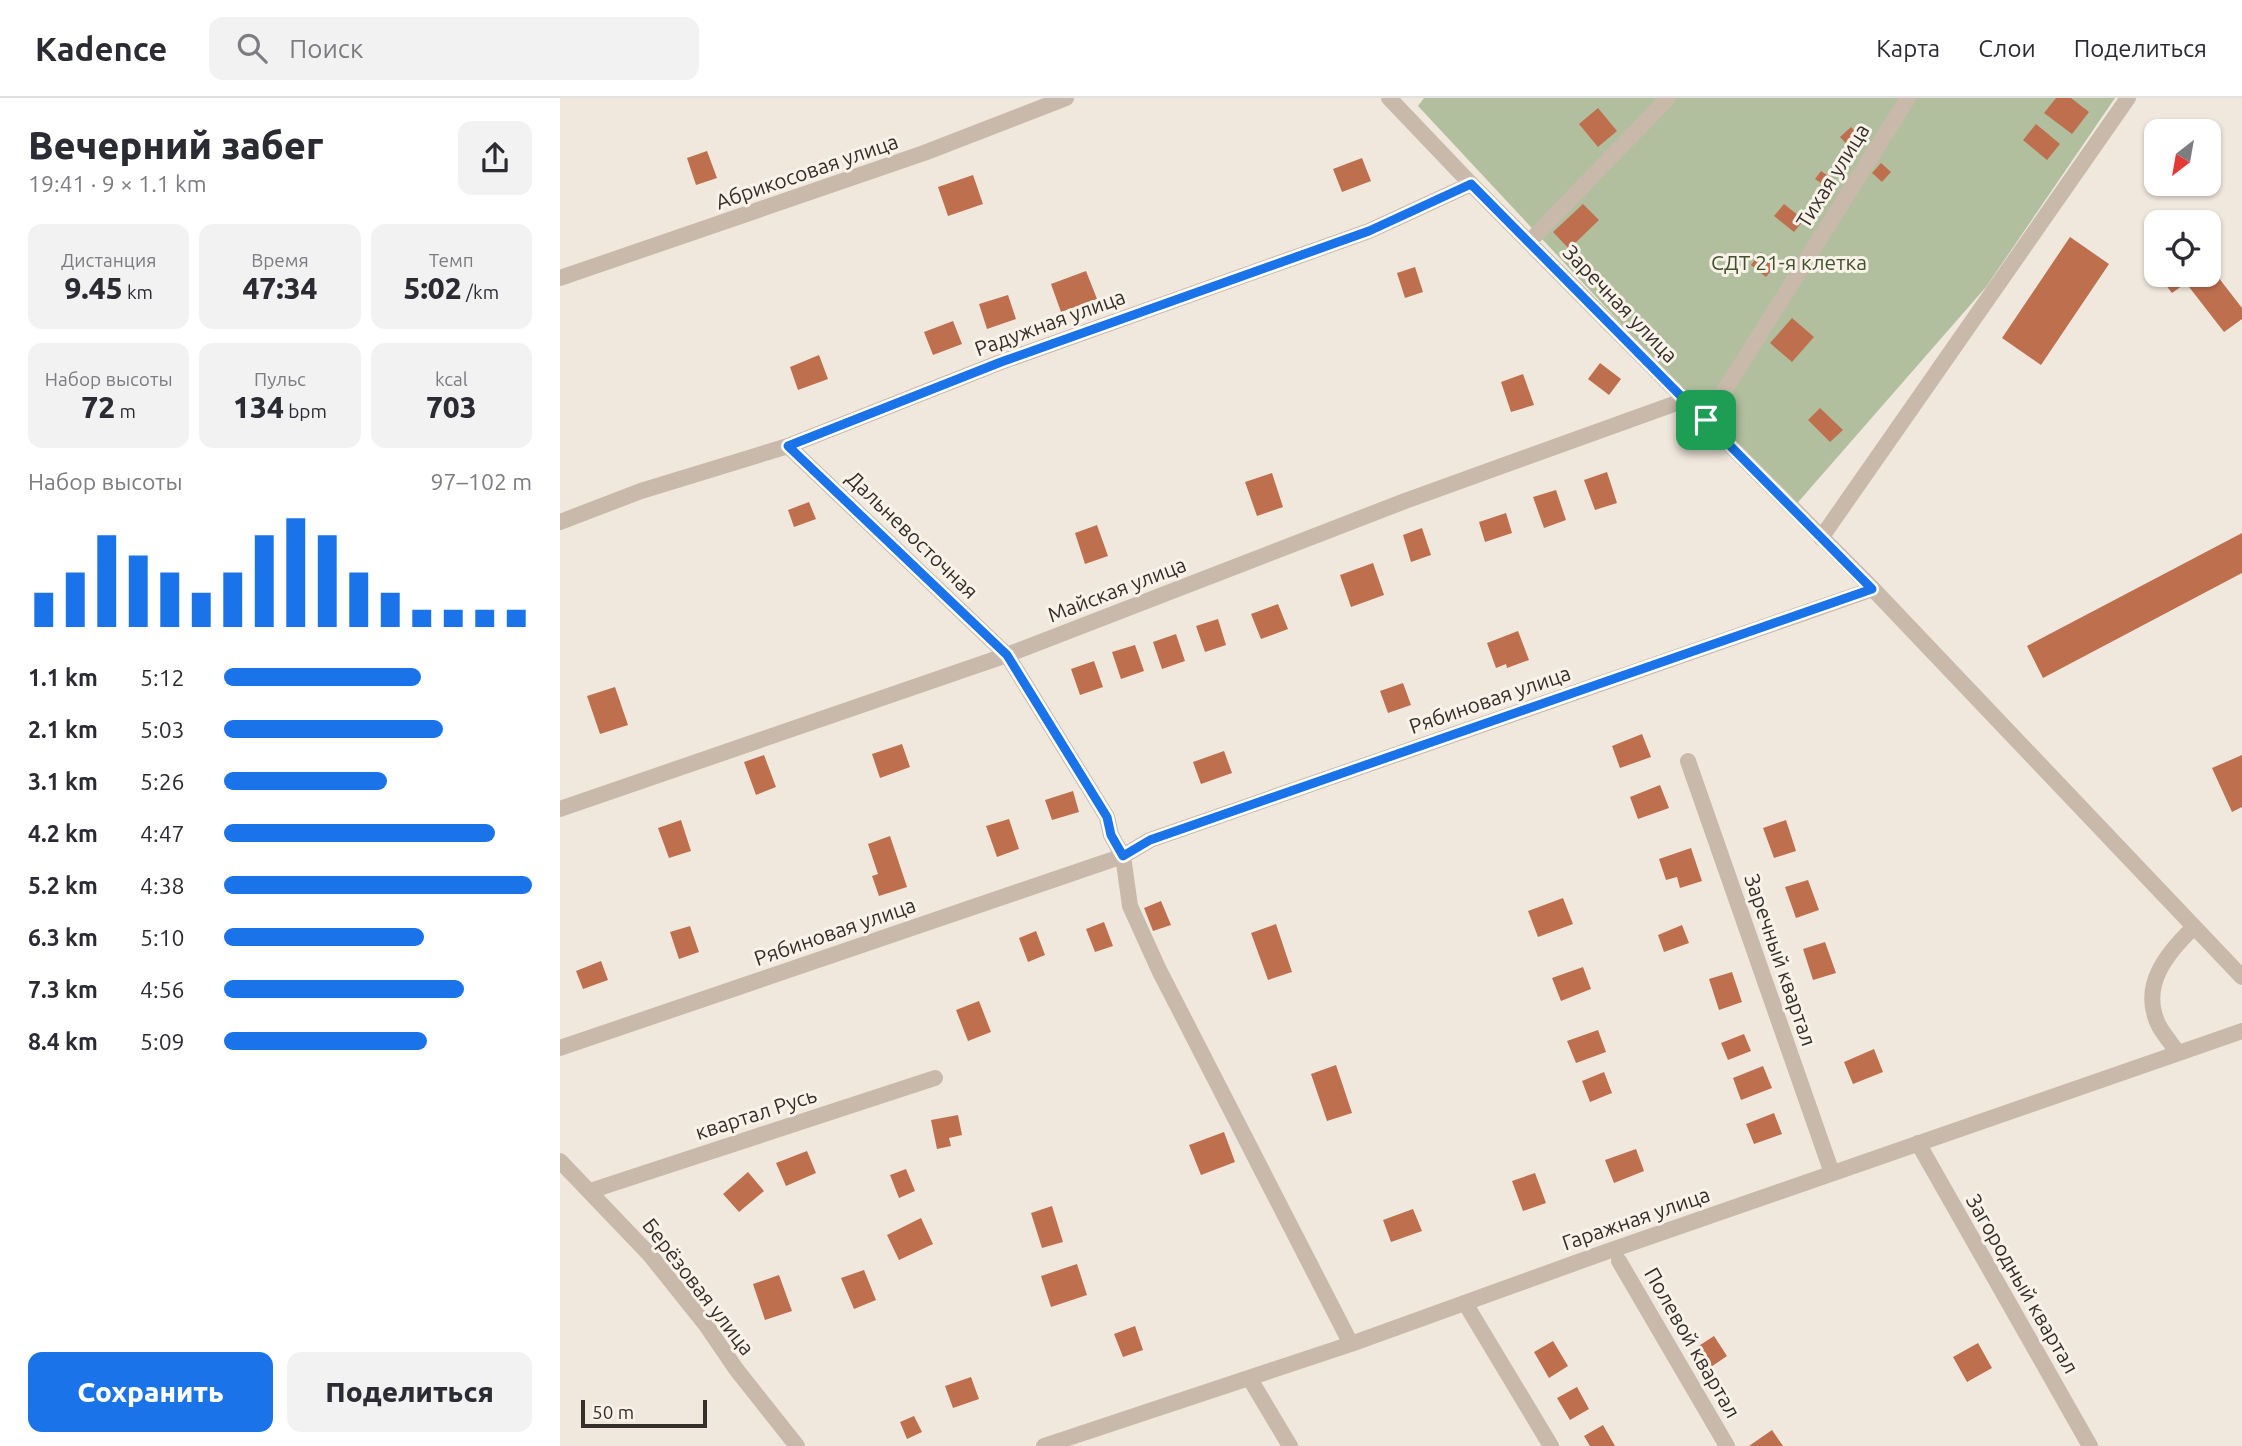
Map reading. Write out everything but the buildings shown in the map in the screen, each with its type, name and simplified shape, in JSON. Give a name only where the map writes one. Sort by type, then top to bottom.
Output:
[{"type":"street","name":"Абрикосовая улица","points":[[560,278],[924,153],[1066,98]]},
{"type":"street","name":"Заречная улица","points":[[1390,98],[1471,184],[1872,589],[2242,977]]},
{"type":"street","points":[[1529,242],[1668,98]]},
{"type":"street","name":"Тихая улица","points":[[1706,420],[1908,98]]},
{"type":"street","points":[[1821,538],[2127,98]]},
{"type":"street","name":"Радужная улица","points":[[560,522],[640,491],[788,446],[1001,362],[1369,231],[1471,184]]},
{"type":"street","name":"Майская улица","points":[[560,809],[1007,655],[1405,501],[1685,400]]},
{"type":"street","name":"Дальневосточная","points":[[788,446],[1007,655]]},
{"type":"street","name":"Рябиновая улица","points":[[560,1048],[1123,856],[1150,840],[1872,589]]},
{"type":"street","points":[[1007,655],[1107,817],[1111,835],[1123,856],[1130,906],[1159,970],[1351,1344]]},
{"type":"street","name":"Заречный квартал","points":[[1688,761],[1832,1173]]},
{"type":"street","points":[[2178,1053],[2159,1025],[2152,999],[2157,972],[2173,948],[2194,927]]},
{"type":"street","name":"Гаражная улица","points":[[1044,1446],[1250,1379],[2242,1031]]},
{"type":"street","name":"квартал Русь","points":[[590,1191],[935,1078]]},
{"type":"street","name":"Загородный квартал","points":[[1918,1143],[2090,1446]]},
{"type":"street","name":"Берёзовая улица","points":[[560,1161],[674,1285],[797,1446]]},
{"type":"street","name":"Полевой квартал","points":[[1619,1261],[1727,1446]]},
{"type":"street","points":[[1465,1303],[1551,1446]]},
{"type":"street","points":[[1250,1379],[1290,1446]]},
{"type":"green space","name":"СДТ 21-я клетка","points":[[1424,98],[2115,98],[1986,287],[1793,508],[1418,106]]},
{"type":"route","points":[[1471,184],[1706,420],[1872,589],[1150,840],[1123,856],[1111,835],[1107,817],[1007,655],[788,446],[1001,362],[1369,231],[1471,184]]}]
